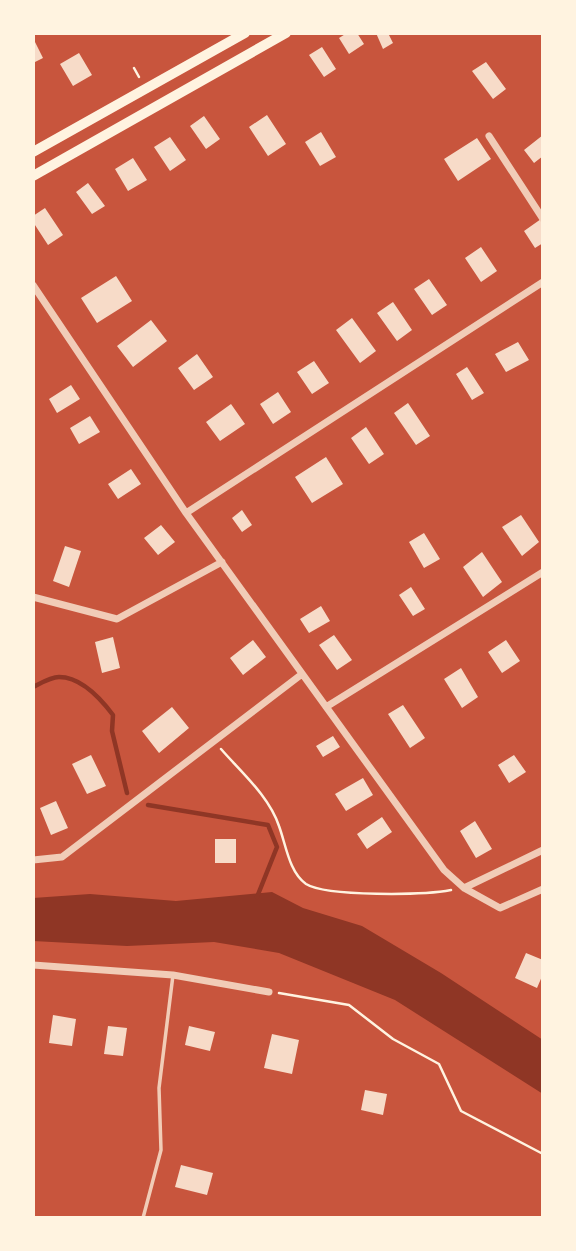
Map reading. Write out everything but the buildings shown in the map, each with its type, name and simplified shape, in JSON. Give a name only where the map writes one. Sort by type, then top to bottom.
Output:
[{"type":"main road","points":[[33,152],[245,33]]},
{"type":"main road","points":[[33,176],[286,33]]},
{"type":"street","points":[[489,136],[543,219]]},
{"type":"street","points":[[186,513],[543,282]]},
{"type":"street","points":[[33,285],[186,513],[444,870],[464,888],[500,908],[543,889]]},
{"type":"street","points":[[33,597],[117,619],[222,562]]},
{"type":"street","points":[[326,707],[543,572]]},
{"type":"street","points":[[33,860],[62,857],[302,674]]},
{"type":"street","points":[[464,888],[543,850]]},
{"type":"street","points":[[33,965],[173,975],[269,992]]},
{"type":"lane","points":[[144,1218],[161,1150],[159,1088],[173,975]]},
{"type":"path","points":[[214,741],[268,805],[279,823],[292,865],[305,883],[316,888],[404,894],[464,888]]},
{"type":"path","points":[[269,992],[349,1004],[393,1039],[439,1064],[461,1111],[543,1154]]},
{"type":"shaded area","points":[[272,892],[303,908],[362,926],[441,973],[543,1040],[543,1094],[395,1000],[279,953],[214,942],[127,946],[33,941],[33,898],[90,894],[176,901]]},
{"type":"waterway","points":[[33,687],[53,678],[67,678],[83,685],[103,702],[113,715],[112,731],[127,793]]},
{"type":"waterway","points":[[148,805],[268,825],[277,847],[257,897]]}]
